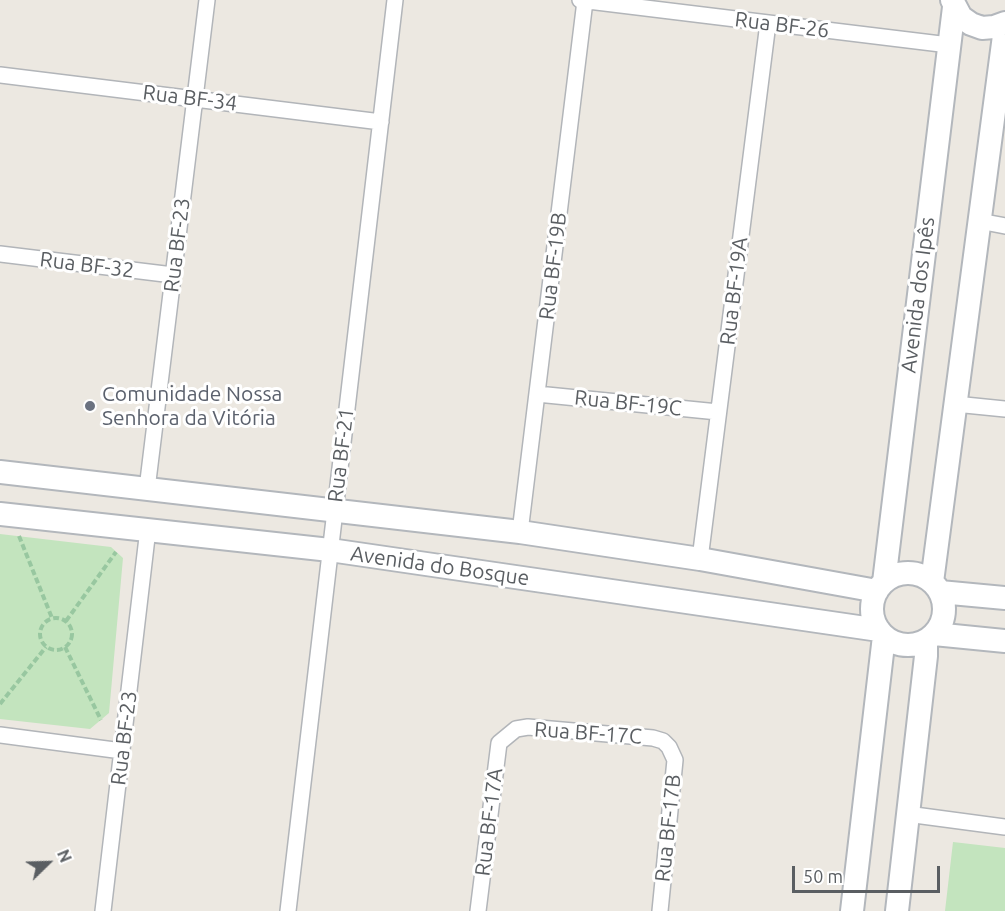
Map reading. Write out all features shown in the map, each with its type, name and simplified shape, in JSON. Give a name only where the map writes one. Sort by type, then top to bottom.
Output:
[{"type":"street","name":"Rua BF-23","points":[[147,489],[207,0]]},
{"type":"street","name":"Rua BF-21","points":[[288,911],[395,0]]},
{"type":"street","name":"Rua BF-26","points":[[580,0],[949,45]]},
{"type":"street","name":"Rua BF-19B","points":[[520,532],[585,1]]},
{"type":"street","points":[[953,4],[961,17],[971,24],[994,27],[1005,23]]},
{"type":"street","name":"Avenida dos Ipês","points":[[880,587],[953,4]]},
{"type":"street","name":"Rua BF-19A","points":[[700,559],[768,23]]},
{"type":"street","points":[[936,587],[955,404],[1005,28]]},
{"type":"street","name":"Rua BF-34","points":[[0,75],[381,122]]},
{"type":"street","points":[[979,221],[1005,226]]},
{"type":"street","name":"Rua BF-32","points":[[0,254],[173,275]]},
{"type":"street","name":"Rua BF-19C","points":[[537,394],[718,412]]},
{"type":"street","points":[[955,404],[1005,409]]},
{"type":"street","name":"Avenida do Bosque","points":[[0,472],[520,532],[880,587]]},
{"type":"street","name":"Avenida do Bosque","points":[[0,514],[330,550],[881,633]]},
{"type":"street","name":"Rua BF-23","points":[[103,911],[148,529]]},
{"type":"street","points":[[852,911],[881,633],[872,612],[880,587],[903,573],[923,576],[936,587],[944,603],[944,614],[941,625],[930,638],[915,645],[904,645],[893,642],[881,633]]},
{"type":"street","points":[[936,587],[1005,598]]},
{"type":"street","points":[[930,638],[1005,641]]},
{"type":"street","points":[[897,911],[926,656],[930,638]]},
{"type":"street","name":"Rua BF-17C","points":[[506,735],[516,729],[528,728],[653,738],[663,741],[669,747]]},
{"type":"street","points":[[0,735],[122,751]]},
{"type":"street","name":"Rua BF-17A","points":[[478,911],[499,744],[506,735]]},
{"type":"street","name":"Rua BF-17B","points":[[660,911],[675,760],[669,747]]},
{"type":"street","points":[[907,814],[1005,827]]},
{"type":"path","points":[[18,536],[52,618]]},
{"type":"path","points":[[66,621],[116,552]]},
{"type":"path","points":[[57,617],[66,621],[72,634],[69,644],[56,650],[46,647],[39,633],[43,623],[52,618],[57,617]]},
{"type":"path","points":[[0,704],[46,647]]},
{"type":"path","points":[[65,647],[101,720]]},
{"type":"green space","points":[[0,534],[111,547],[123,558],[109,713],[90,729],[0,719]]},
{"type":"green space","points":[[953,842],[1005,848],[1005,911],[945,911]]},
{"type":"place","name":"Comunidade Nossa Senhora da Vitória","points":[[90,406]]}]
